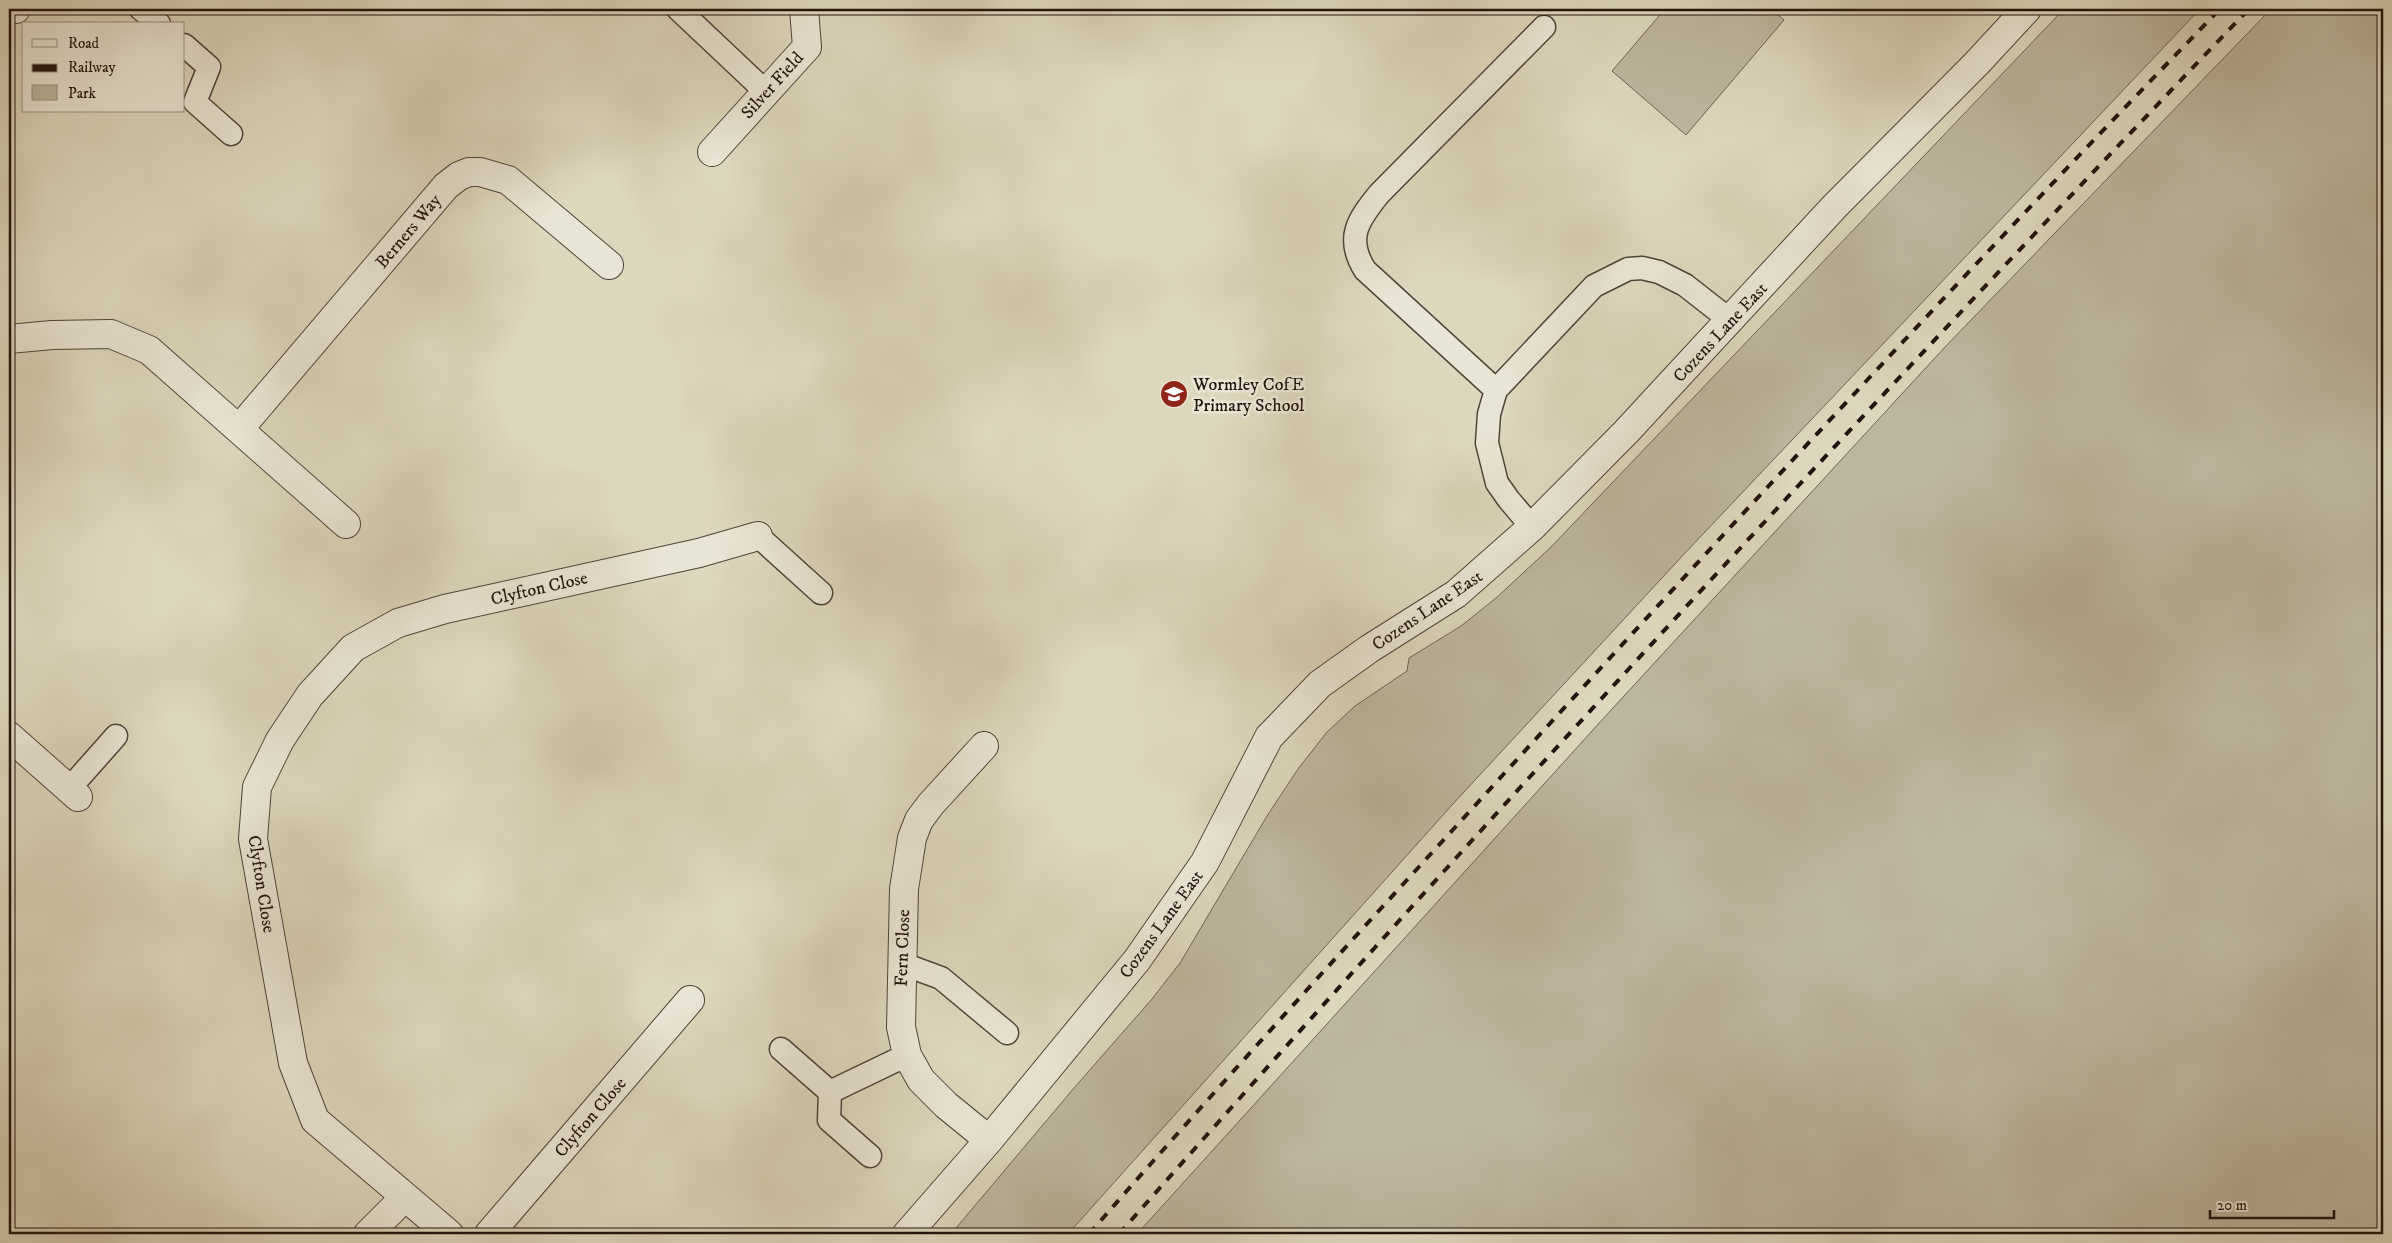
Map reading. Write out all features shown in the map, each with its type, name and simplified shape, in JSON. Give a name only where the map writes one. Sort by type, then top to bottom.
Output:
[{"type":"street","points":[[9,10],[16,9]]},
{"type":"street","name":"Silver Field","points":[[712,152],[807,47],[804,9]]},
{"type":"street","name":"Cozens Lane East","points":[[907,1234],[989,1140],[1137,960],[1205,862],[1270,737],[1320,684],[1369,649],[1456,594],[1532,527],[1626,432],[1835,206],[1978,63],[2027,9]]},
{"type":"street","name":"Berners Way","points":[[240,428],[446,186],[459,176],[469,172],[480,172],[508,180],[609,266]]},
{"type":"street","points":[[9,339],[52,335],[111,334],[149,350],[240,428],[346,524]]},
{"type":"street","name":"Clyfton Close","points":[[449,1234],[315,1120],[293,1064],[253,839],[257,787],[280,740],[310,696],[352,648],[398,623],[444,609],[699,553],[758,536]]},
{"type":"street","points":[[9,736],[74,793]]},
{"type":"street","name":"Fern Close","points":[[984,746],[931,804],[919,820],[912,838],[904,889],[901,1027],[907,1054],[921,1080],[946,1105],[989,1140]]},
{"type":"street","name":"Clyfton Close","points":[[489,1234],[690,1000]]},
{"type":"street","points":[[368,1234],[405,1197]]},
{"type":"lane","points":[[141,9],[157,22]]},
{"type":"lane","points":[[678,9],[766,92]]},
{"type":"lane","points":[[1496,390],[1366,270],[1357,256],[1354,242],[1356,229],[1363,215],[1380,194],[1544,27]]},
{"type":"lane","points":[[185,46],[209,67],[195,102],[231,134]]},
{"type":"lane","points":[[1532,527],[1497,483],[1487,443],[1489,414],[1496,390],[1594,286],[1628,269],[1642,268],[1659,272],[1685,285],[1730,321]]},
{"type":"lane","points":[[758,536],[821,593]]},
{"type":"lane","points":[[74,793],[116,736]]},
{"type":"lane","points":[[903,964],[941,978],[1007,1033]]},
{"type":"lane","points":[[781,1049],[830,1092]]},
{"type":"lane","points":[[830,1092],[907,1054]]},
{"type":"lane","points":[[830,1092],[829,1120],[870,1156]]},
{"type":"green space","points":[[1665,9],[1771,9],[1784,20],[1686,135],[1612,71]]},
{"type":"green space","points":[[2064,9],[2200,9],[1686,552],[1452,805],[1068,1234],[951,1234],[1152,999],[1180,963],[1267,816],[1298,769],[1327,732],[1355,706],[1407,671],[1409,658],[1461,626],[1496,598],[1551,547]]},
{"type":"green space","points":[[2271,9],[2383,9],[2383,1234],[1137,1234],[1601,721],[1945,347]]},
{"type":"railway","points":[[1089,1234],[1326,969],[1749,507],[2030,207],[2220,9]]},
{"type":"railway","points":[[1119,1234],[1397,923],[1819,463],[2249,9]]},
{"type":"place","name":"Wormley CofE Primary School","points":[[1174,394]]}]
